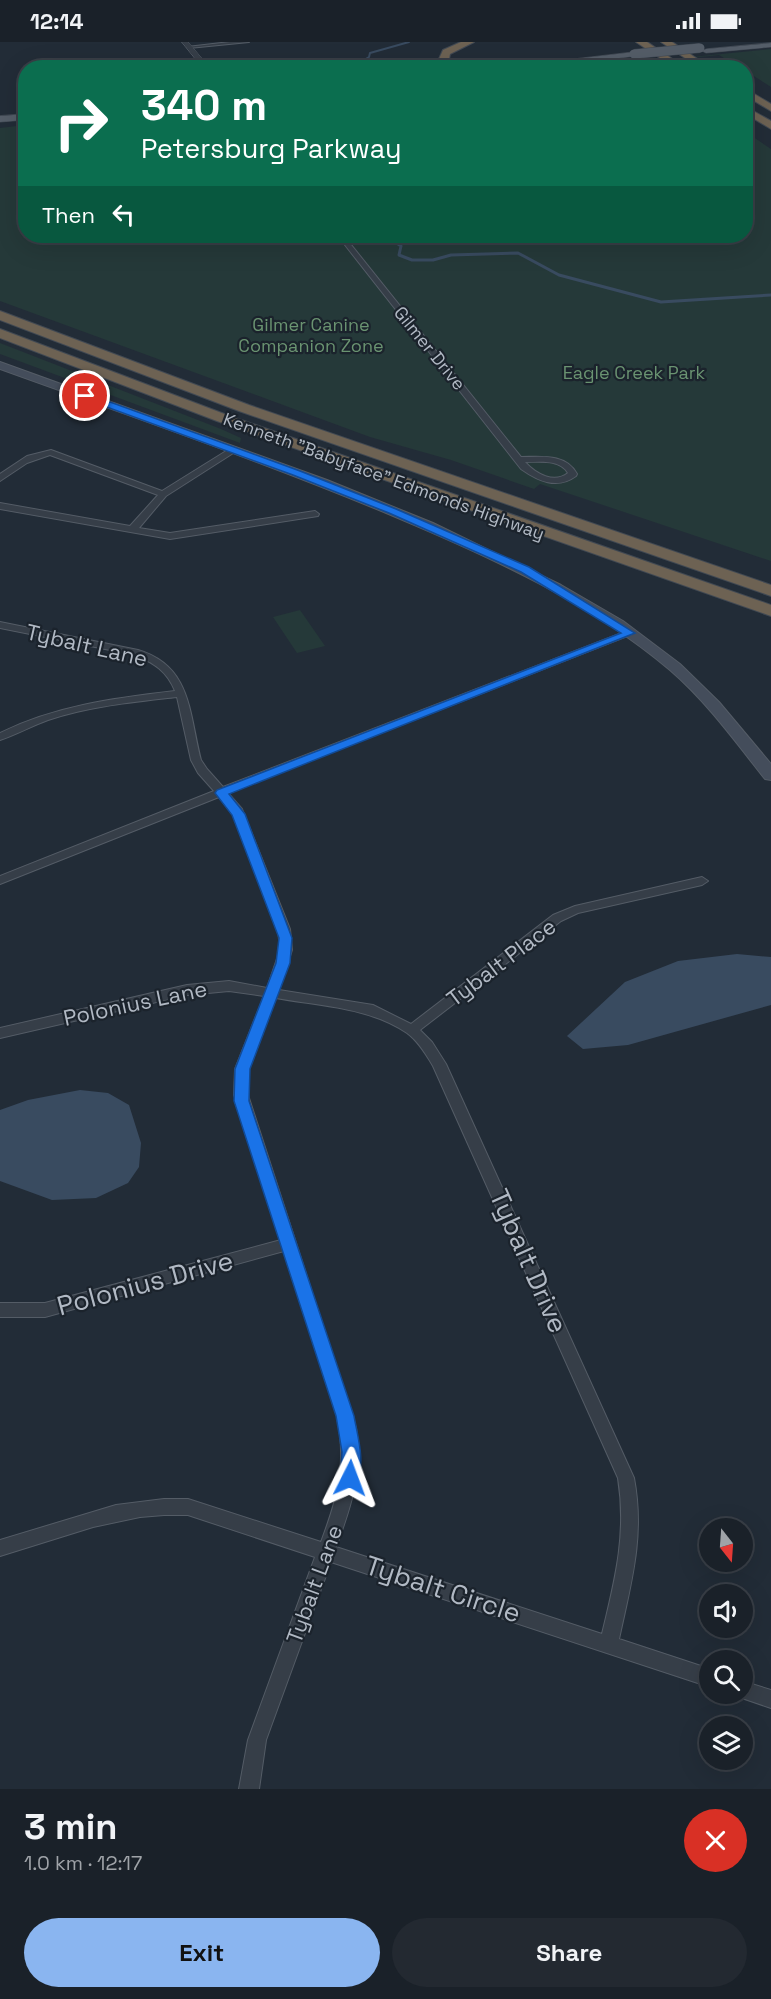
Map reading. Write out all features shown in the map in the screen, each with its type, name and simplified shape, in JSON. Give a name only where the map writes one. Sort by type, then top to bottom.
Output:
[{"type":"highway","points":[[445,60],[444,56],[448,51],[469,42]]},
{"type":"highway","points":[[641,42],[669,60]]},
{"type":"highway","points":[[666,42],[694,60]]},
{"type":"highway","points":[[753,96],[771,108]]},
{"type":"highway","points":[[753,114],[771,126]]},
{"type":"highway","name":"Kenneth \"Babyface\" Edmonds Highway","points":[[0,315],[244,408],[771,591]]},
{"type":"highway","name":"Kenneth \"Babyface\" Edmonds Highway","points":[[0,333],[222,418],[771,611]]},
{"type":"highway","points":[[654,571],[771,619]]},
{"type":"main road","points":[[703,50],[758,42]]},
{"type":"main road","points":[[592,60],[771,45]]},
{"type":"main road","points":[[607,60],[637,56]]},
{"type":"main road","points":[[0,119],[18,118]]},
{"type":"main road","points":[[0,365],[234,450],[393,511],[525,570],[630,633],[699,690],[771,775]]},
{"type":"street","points":[[187,45],[216,42]]},
{"type":"street","points":[[187,45],[247,42]]},
{"type":"street","points":[[187,45],[200,60]]},
{"type":"street","name":"Gilmer Drive","points":[[347,243],[524,467],[545,480],[562,480],[573,474],[571,468],[564,463],[520,460]]},
{"type":"street","points":[[132,530],[162,494],[234,450]]},
{"type":"street","points":[[0,478],[10,469],[38,454],[56,453],[162,494]]},
{"type":"street","points":[[0,506],[177,536],[315,514]]},
{"type":"street","name":"Tybalt Lane","points":[[0,625],[143,654],[168,668],[176,678],[181,693],[196,760],[202,771],[238,814],[284,929],[285,954],[242,1069],[241,1095],[345,1416],[351,1443],[351,1469],[348,1487],[257,1740],[249,1789]]},
{"type":"street","points":[[0,880],[630,633]]},
{"type":"street","points":[[0,737],[25,724],[68,710],[181,693]]},
{"type":"street","name":"Tybalt Place","points":[[412,1030],[557,918],[575,910],[702,881]]},
{"type":"street","name":"Polonius Lane","points":[[0,1033],[205,987],[229,986],[272,992]]},
{"type":"street","name":"Tybalt Drive","points":[[272,992],[373,1010],[412,1030],[431,1051],[439,1065],[626,1478],[632,1504],[633,1536],[609,1644]]},
{"type":"street","name":"Polonius Drive","points":[[0,1310],[45,1310],[288,1244]]},
{"type":"street","name":"Tybalt Circle","points":[[0,1548],[122,1512],[170,1506],[188,1507],[326,1550],[699,1674]]},
{"type":"street","points":[[753,1693],[771,1699]]},
{"type":"green space","points":[[771,49],[771,87],[753,75],[753,60],[727,60],[719,55],[662,60]]},
{"type":"green space","name":"Eagle Creek Park","points":[[18,126],[18,243],[753,243],[753,137],[771,149],[771,561],[540,484],[534,489],[451,460],[370,437],[0,301],[0,128]]},
{"type":"green space","points":[[0,343],[221,429],[241,438],[240,443],[0,354]]},
{"type":"green space","points":[[300,610],[325,646],[297,653],[273,617]]},
{"type":"water","points":[[737,954],[771,957],[771,1005],[628,1045],[583,1049],[567,1036],[625,982],[678,961]]},
{"type":"water","points":[[80,1090],[108,1093],[129,1105],[141,1143],[139,1167],[128,1183],[96,1198],[52,1200],[0,1181],[0,1110],[28,1100]]},
{"type":"waterway","points":[[364,60],[369,57],[370,53],[409,42]]},
{"type":"waterway","points":[[396,243],[401,246],[399,255],[412,260],[433,260],[451,255],[518,253],[559,275],[661,302],[771,295]]},
{"type":"route","points":[[85,396],[297,473],[393,511],[525,570],[630,633],[222,793],[236,809],[284,929],[285,938],[283,963],[242,1069],[240,1083],[242,1101],[345,1416],[351,1452],[350,1478]]},
{"type":"park label","name":"Gilmer Canine Companion Zone","points":[[311,334]]}]
